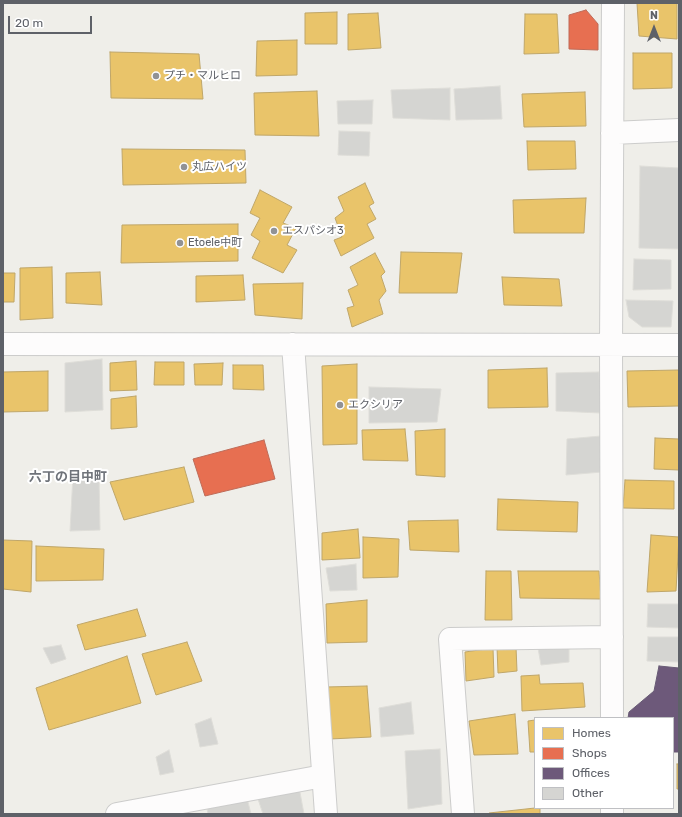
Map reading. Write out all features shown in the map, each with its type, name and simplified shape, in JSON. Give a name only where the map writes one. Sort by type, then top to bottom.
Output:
[{"type":"street","points":[[612,717],[611,345],[613,3]]},
{"type":"street","points":[[612,133],[679,130]]},
{"type":"street","points":[[3,344],[679,345]]},
{"type":"street","points":[[293,344],[326,814]]},
{"type":"street","points":[[463,814],[450,639],[612,637]]},
{"type":"street","points":[[117,814],[323,776]]},
{"type":"building: Homes","points":[[637,3],[677,3],[677,39],[639,36]]},
{"type":"building: Homes","points":[[337,12],[337,44],[305,44],[305,13]]},
{"type":"building: Homes","points":[[378,13],[381,48],[348,50],[348,14]]},
{"type":"building: Homes","points":[[525,14],[557,14],[559,53],[524,54]]},
{"type":"building: Homes","points":[[297,40],[297,75],[256,76],[257,41]]},
{"type":"building: Homes","name":"プチ・マルヒロ","points":[[110,52],[199,54],[203,99],[111,98]]},
{"type":"building: Homes","points":[[633,53],[672,53],[672,88],[633,89]]},
{"type":"building: Homes","points":[[317,91],[319,136],[255,135],[254,93]]},
{"type":"building: Homes","points":[[585,92],[586,126],[524,127],[522,94]]},
{"type":"building: Homes","points":[[527,141],[575,141],[576,169],[528,170]]},
{"type":"building: Homes","name":"丸広ハイツ","points":[[122,149],[245,150],[246,183],[123,185]]},
{"type":"building: Homes","points":[[365,183],[374,203],[369,206],[376,219],[367,224],[374,238],[341,256],[334,240],[342,237],[335,218],[344,211],[338,197]]},
{"type":"building: Homes","name":"エスパシオ3","points":[[260,190],[292,207],[283,223],[296,228],[287,245],[297,250],[283,273],[252,258],[260,241],[251,235],[260,218],[250,213]]},
{"type":"building: Homes","points":[[586,198],[584,233],[514,233],[513,200]]},
{"type":"building: Homes","name":"Etoele中町","points":[[238,224],[238,261],[121,263],[122,225]]},
{"type":"building: Homes","points":[[401,252],[462,253],[457,293],[399,293]]},
{"type":"building: Homes","points":[[375,253],[385,272],[381,276],[386,291],[379,300],[383,314],[352,327],[347,308],[354,306],[348,290],[358,285],[350,267]]},
{"type":"building: Homes","points":[[52,267],[53,318],[20,320],[20,268]]},
{"type":"building: Homes","points":[[100,272],[102,305],[66,303],[66,273]]},
{"type":"building: Homes","points":[[3,273],[15,273],[14,302],[3,302]]},
{"type":"building: Homes","points":[[243,275],[245,300],[196,302],[196,276]]},
{"type":"building: Homes","points":[[502,277],[559,279],[562,306],[504,305]]},
{"type":"building: Homes","points":[[303,283],[302,319],[255,315],[253,284]]},
{"type":"building: Homes","points":[[136,361],[137,390],[110,391],[110,363]]},
{"type":"building: Homes","points":[[155,362],[184,362],[184,385],[154,385]]},
{"type":"building: Homes","points":[[223,363],[222,385],[195,385],[194,364]]},
{"type":"building: Homes","name":"エクシリア","points":[[357,364],[357,444],[323,445],[322,366]]},
{"type":"building: Homes","points":[[233,365],[263,365],[264,390],[233,389]]},
{"type":"building: Homes","points":[[547,368],[548,407],[488,408],[488,370]]},
{"type":"building: Homes","points":[[679,370],[679,406],[628,407],[627,371]]},
{"type":"building: Homes","points":[[48,371],[48,411],[3,412],[3,372]]},
{"type":"building: Homes","points":[[136,396],[137,427],[111,429],[111,399]]},
{"type":"building: Homes","points":[[405,429],[408,461],[363,460],[362,430]]},
{"type":"building: Homes","points":[[445,429],[445,477],[416,475],[415,431]]},
{"type":"building: Homes","points":[[655,438],[679,439],[679,470],[654,469]]},
{"type":"building: Homes","points":[[184,467],[194,502],[124,520],[110,482]]},
{"type":"building: Homes","points":[[625,480],[674,481],[674,509],[623,508]]},
{"type":"building: Homes","points":[[498,499],[578,502],[577,532],[497,530]]},
{"type":"building: Homes","points":[[458,520],[459,552],[410,550],[408,521]]},
{"type":"building: Homes","points":[[358,529],[360,558],[322,560],[322,533]]},
{"type":"building: Homes","points":[[651,535],[679,537],[676,591],[647,592]]},
{"type":"building: Homes","points":[[363,537],[399,539],[398,577],[363,578]]},
{"type":"building: Homes","points":[[3,540],[32,541],[31,592],[3,589]]},
{"type":"building: Homes","points":[[36,546],[104,549],[103,580],[36,581]]},
{"type":"building: Homes","points":[[486,571],[511,571],[512,620],[485,620]]},
{"type":"building: Homes","points":[[518,571],[599,571],[601,599],[520,598]]},
{"type":"building: Homes","points":[[367,600],[367,642],[327,643],[326,604]]},
{"type":"building: Homes","points":[[137,609],[146,636],[85,650],[77,625]]},
{"type":"building: Homes","points":[[187,642],[202,681],[156,695],[142,654]]},
{"type":"building: Homes","points":[[497,647],[516,647],[517,671],[498,673]]},
{"type":"building: Homes","points":[[493,648],[494,677],[466,681],[465,652]]},
{"type":"building: Homes","points":[[127,656],[141,703],[49,730],[36,688]]},
{"type":"building: Homes","points":[[539,675],[540,684],[583,683],[585,707],[522,711],[521,676]]},
{"type":"building: Homes","points":[[367,686],[371,737],[330,739],[325,687]]},
{"type":"building: Homes","points":[[515,714],[518,754],[474,755],[469,721]]},
{"type":"building: Homes","points":[[534,720],[534,752],[530,752],[528,721]]},
{"type":"building: Homes","points":[[677,764],[679,764],[679,789],[677,789]]},
{"type":"building: Homes","points":[[534,808],[540,809],[540,814],[489,813]]},
{"type":"building: Shops","points":[[586,10],[598,24],[598,50],[569,49],[569,15]]},
{"type":"building: Shops","points":[[264,440],[275,479],[205,496],[193,459]]},
{"type":"building: Offices","points":[[659,666],[679,668],[679,752],[674,752],[674,717],[628,717],[629,712],[654,691]]},
{"type":"building: Other","points":[[500,86],[502,119],[456,120],[454,89]]},
{"type":"building: Other","points":[[450,88],[450,120],[393,118],[391,90]]},
{"type":"building: Other","points":[[373,100],[372,124],[338,124],[337,101]]},
{"type":"building: Other","points":[[339,131],[370,132],[369,156],[338,155]]},
{"type":"building: Other","points":[[640,166],[679,168],[679,249],[639,248]]},
{"type":"building: Other","points":[[634,259],[671,260],[671,289],[633,290]]},
{"type":"building: Other","points":[[626,300],[673,301],[671,327],[642,327],[629,317]]},
{"type":"building: Other","points":[[102,359],[103,410],[65,412],[65,363]]},
{"type":"building: Other","points":[[599,372],[601,413],[556,411],[556,373]]},
{"type":"building: Other","points":[[369,387],[441,389],[437,422],[369,423]]},
{"type":"building: Other","points":[[601,436],[602,472],[566,475],[567,439]]},
{"type":"building: Other","points":[[73,475],[99,475],[100,530],[70,531]]},
{"type":"building: Other","points":[[356,564],[357,590],[330,591],[326,568]]},
{"type":"building: Other","points":[[648,604],[679,604],[679,628],[647,627]]},
{"type":"building: Other","points":[[648,637],[679,637],[679,662],[647,661]]},
{"type":"building: Other","points":[[61,645],[66,659],[51,664],[43,648]]},
{"type":"building: Other","points":[[538,648],[569,648],[569,662],[541,665]]},
{"type":"building: Other","points":[[411,702],[414,734],[381,737],[379,708]]},
{"type":"building: Other","points":[[211,718],[218,744],[200,747],[195,724]]},
{"type":"building: Other","points":[[440,749],[442,804],[408,809],[405,751]]},
{"type":"building: Other","points":[[169,750],[174,772],[160,775],[156,757]]},
{"type":"building: Other","points":[[299,787],[304,814],[263,814],[258,799]]},
{"type":"building: Other","points":[[247,798],[251,814],[208,814],[207,809]]},
{"type":"place","name":"プチ・マルヒロ","points":[[156,76]]},
{"type":"place","name":"丸広ハイツ","points":[[184,167]]},
{"type":"place","name":"エスパシオ3","points":[[274,231]]},
{"type":"place","name":"Etoele中町","points":[[180,243]]},
{"type":"place","name":"エクシリア","points":[[340,405]]},
{"type":"district","name":"六丁の目中町","points":[[68,477]]}]
